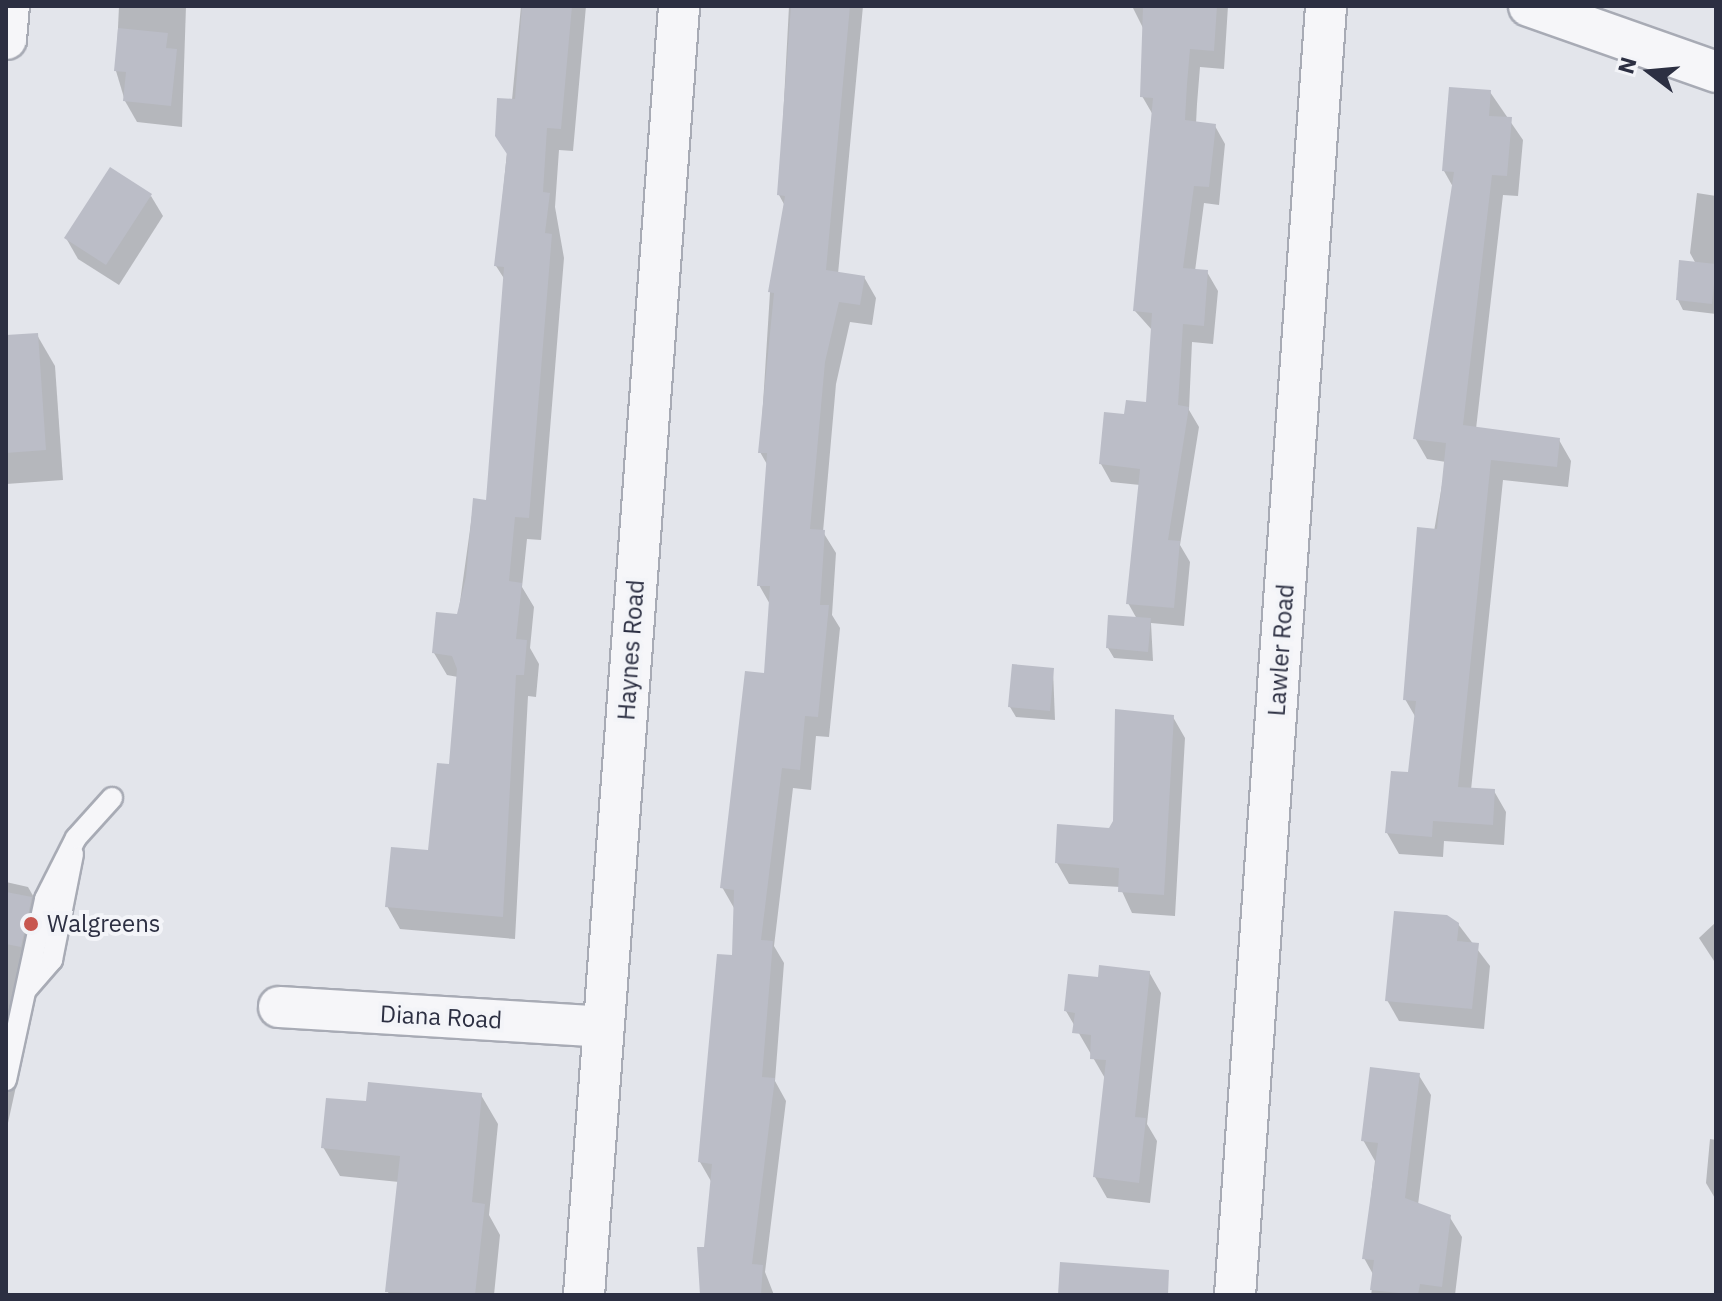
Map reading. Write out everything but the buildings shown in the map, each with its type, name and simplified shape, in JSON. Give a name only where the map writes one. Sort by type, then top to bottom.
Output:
[{"type":"street","points":[[6,39],[9,6]]},
{"type":"street","name":"Haynes Road","points":[[584,1295],[679,6]]},
{"type":"street","name":"Lawler Road","points":[[1235,1295],[1326,6]]},
{"type":"street","points":[[1529,6],[1716,72]]},
{"type":"street","name":"Diana Road","points":[[279,1007],[603,1027]]},
{"type":"lane","points":[[6,1080],[45,899],[76,838],[112,798]]},
{"type":"place","name":"Walgreens","points":[[31,924]]}]
